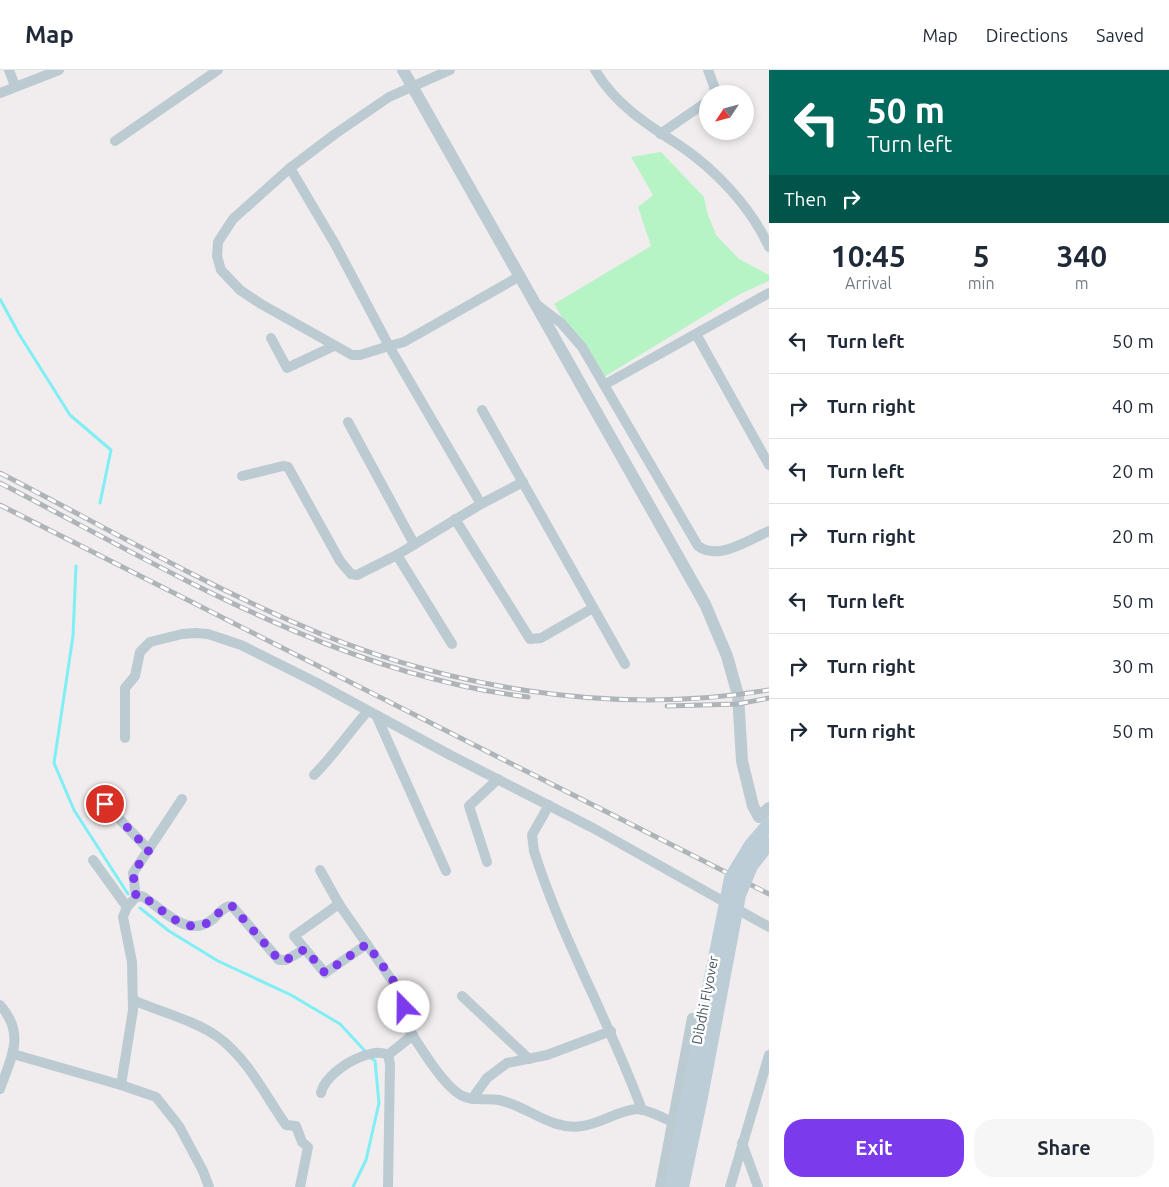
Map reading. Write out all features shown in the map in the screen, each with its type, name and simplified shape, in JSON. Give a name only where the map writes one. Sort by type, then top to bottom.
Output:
[{"type":"main road","name":"Dibdhi Flyover","points":[[682,1187],[722,910],[731,878],[766,822]]},
{"type":"main road","name":"Dibdhi Flyover","points":[[671,1187],[694,1096],[739,895],[752,866],[769,843]]},
{"type":"street","points":[[9,70],[16,86]]},
{"type":"street","points":[[0,93],[58,70]]},
{"type":"street","points":[[116,141],[218,70]]},
{"type":"street","points":[[403,70],[704,604],[726,656],[738,695],[742,761],[753,806],[766,822]]},
{"type":"street","points":[[450,70],[413,86],[365,112],[290,168],[233,219],[218,242],[217,256],[221,270],[240,290],[334,346],[352,354],[360,355],[404,342],[520,276]]},
{"type":"street","points":[[595,70],[617,100],[660,134],[702,163],[726,185],[769,245]]},
{"type":"street","points":[[708,70],[714,85]]},
{"type":"street","points":[[660,134],[699,107]]},
{"type":"street","points":[[290,168],[335,244],[389,346],[481,504]]},
{"type":"street","points":[[604,385],[769,293]]},
{"type":"street","points":[[534,303],[561,323],[573,335],[698,546],[706,552],[716,553],[769,531]]},
{"type":"street","points":[[696,334],[769,465]]},
{"type":"street","points":[[271,338],[287,368],[334,346]]},
{"type":"street","points":[[482,410],[625,664]]},
{"type":"street","points":[[348,422],[414,544]]},
{"type":"street","points":[[242,476],[283,466],[288,467],[326,537],[351,574],[361,574],[481,504],[523,482]]},
{"type":"street","points":[[456,519],[530,639],[541,638],[593,608]]},
{"type":"street","points":[[396,555],[452,644]]},
{"type":"street","points":[[125,738],[125,688],[135,676],[140,652],[150,642],[182,634],[208,634],[241,645],[549,805],[769,927]]},
{"type":"street","points":[[314,775],[333,756],[349,732],[373,714]]},
{"type":"street","points":[[373,714],[446,871]]},
{"type":"street","points":[[486,862],[469,806],[498,779]]},
{"type":"street","points":[[122,1085],[133,1000],[132,962],[122,917],[136,896],[133,873],[182,799]]},
{"type":"street","points":[[105,804],[149,850]]},
{"type":"street","points":[[549,805],[532,835],[534,851],[576,958],[611,1031],[642,1110]]},
{"type":"street","points":[[769,808],[766,822],[769,858]]},
{"type":"street","points":[[93,860],[127,907]]},
{"type":"street","points":[[320,870],[339,904],[402,995],[404,1003],[402,1018],[453,1089],[466,1098],[501,1101],[518,1106],[559,1125],[569,1127],[583,1126],[636,1109],[672,1122]]},
{"type":"street","points":[[136,896],[142,896],[176,920],[194,928],[206,924],[225,907],[232,906],[279,960],[286,960],[305,949]]},
{"type":"street","points":[[339,904],[294,936],[325,973],[367,944]]},
{"type":"street","points":[[462,996],[529,1059]]},
{"type":"street","points":[[133,1000],[204,1029],[218,1037],[236,1053],[286,1125],[296,1126],[302,1142],[308,1147],[300,1187]]},
{"type":"street","points":[[0,1005],[9,1015],[14,1026],[15,1038],[12,1054],[0,1089]]},
{"type":"street","points":[[660,1187],[692,1018]]},
{"type":"street","points":[[472,1099],[487,1078],[507,1063],[547,1055],[611,1031]]},
{"type":"street","points":[[321,1093],[328,1077],[356,1059],[383,1054],[413,1035]]},
{"type":"street","points":[[12,1054],[144,1092],[162,1102],[190,1145],[209,1187]]},
{"type":"street","points":[[383,1054],[390,1064],[388,1187]]},
{"type":"street","points":[[730,1187],[769,1055]]},
{"type":"street","points":[[742,1143],[758,1187]]},
{"type":"green space","points":[[661,152],[704,197],[707,212],[716,235],[739,259],[769,275],[769,281],[740,294],[599,380],[554,304],[651,246],[638,207],[653,195],[631,157]]},
{"type":"waterway","points":[[0,299],[19,334],[70,415],[111,450],[100,503]]},
{"type":"waterway","points":[[76,566],[73,636],[54,763],[74,810],[128,894]]},
{"type":"waterway","points":[[140,908],[169,931],[218,961],[291,995],[340,1024],[366,1052]]},
{"type":"waterway","points":[[353,1187],[366,1160],[379,1103],[375,1061],[370,1057]]},
{"type":"railway","points":[[0,473],[182,569],[256,605],[349,645],[407,664],[466,679],[526,690],[587,697],[648,700],[709,697],[769,690]]},
{"type":"railway","points":[[0,483],[190,582],[255,614],[321,642],[388,666],[457,685],[528,697]]},
{"type":"railway","points":[[0,505],[769,894]]},
{"type":"railway","points":[[667,706],[738,704],[769,698]]},
{"type":"route","points":[[105,804],[149,850],[133,873],[136,896],[142,896],[176,920],[194,928],[206,924],[225,907],[232,906],[279,960],[284,961],[305,949],[325,973],[367,944],[400,990],[404,1000],[404,1007]]}]
